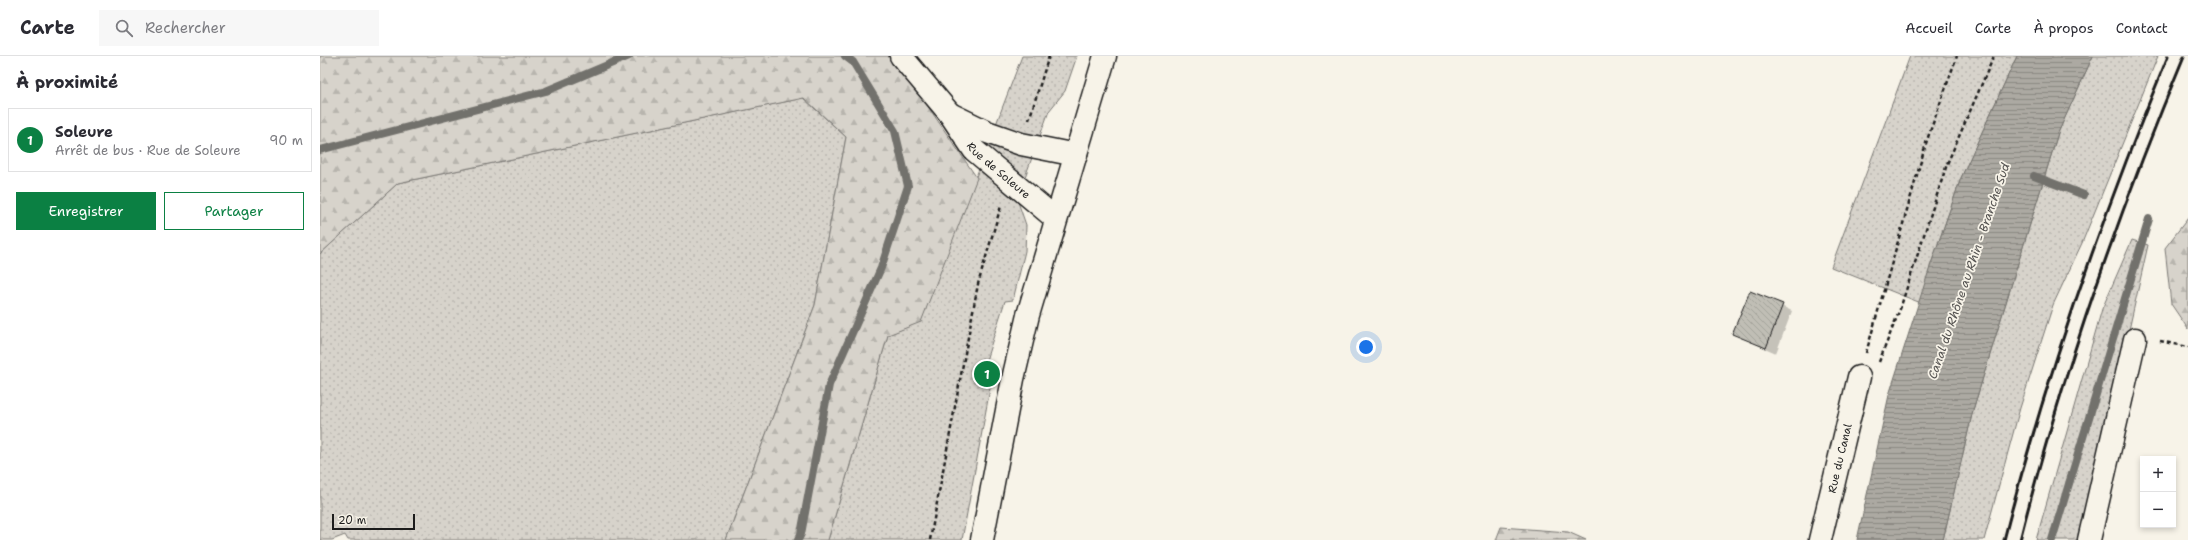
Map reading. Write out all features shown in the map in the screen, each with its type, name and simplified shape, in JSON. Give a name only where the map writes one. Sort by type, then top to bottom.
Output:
[{"type":"street","name":"Rue de Soleure","points":[[901,56],[950,114],[974,150],[1056,218]]},
{"type":"street","points":[[982,540],[1013,379],[1028,315],[1105,56]]},
{"type":"street","name":"Rue de Soleure","points":[[950,114],[987,132],[1021,144],[1076,155]]},
{"type":"street","points":[[2089,540],[2135,339]]},
{"type":"street","name":"Rue du Canal","points":[[1820,540],[1859,377]]},
{"type":"path","points":[[1021,144],[1050,56]]},
{"type":"path","points":[[1859,377],[1927,140],[1957,56]]},
{"type":"path","points":[[1859,377],[1880,361],[1900,309],[1947,164],[1994,56]]},
{"type":"path","points":[[930,540],[978,284],[1009,179]]},
{"type":"green space","points":[[320,56],[888,56],[905,73],[977,178],[921,322],[888,335],[828,540],[726,540],[815,305],[846,137],[804,98],[398,183],[320,254]]},
{"type":"green space","points":[[1022,56],[1077,56],[1065,91],[1049,111],[1017,199],[1026,225],[1025,251],[1013,300],[1005,301],[980,379],[991,383],[962,540],[828,540],[888,335],[921,321]]},
{"type":"green space","points":[[1910,56],[2017,56],[1961,178],[1931,264],[1921,303],[1831,267]]},
{"type":"green space","points":[[2093,56],[2158,56],[2082,243],[2053,305],[2020,408],[1984,540],[1943,540],[1973,410],[2058,133]]},
{"type":"green space","points":[[803,98],[846,137],[815,305],[726,540],[348,540],[345,535],[332,540],[320,540],[320,254],[398,183]]},
{"type":"green space","points":[[2188,218],[2188,329],[2171,304],[2165,248]]},
{"type":"green space","points":[[2132,240],[2148,245],[2082,540],[2036,540],[2102,309]]},
{"type":"green space","points":[[1501,527],[1568,532],[1586,540],[1496,540]]},
{"type":"water","name":"Canal du Rhône au Rhin - Branche Sud","points":[[2017,56],[2093,56],[2058,133],[1973,410],[1943,540],[1857,540],[1889,395],[1931,264],[1961,178]]},
{"type":"building","points":[[1750,291],[1783,304],[1766,348],[1732,334]]},
{"type":"waterway","points":[[320,150],[546,91],[629,56]]},
{"type":"waterway","points":[[798,540],[801,534],[829,385],[881,268],[908,186],[895,131],[853,62],[845,56]]},
{"type":"waterway","points":[[2034,176],[2084,195]]},
{"type":"waterway","points":[[2052,540],[2149,219]]},
{"type":"railway","points":[[2004,540],[2038,417],[2077,295],[2121,175],[2168,56]]},
{"type":"railway","points":[[2020,540],[2054,417],[2093,295],[2136,175],[2184,56]]},
{"type":"place","name":"Soleure","points":[[987,374]]}]
